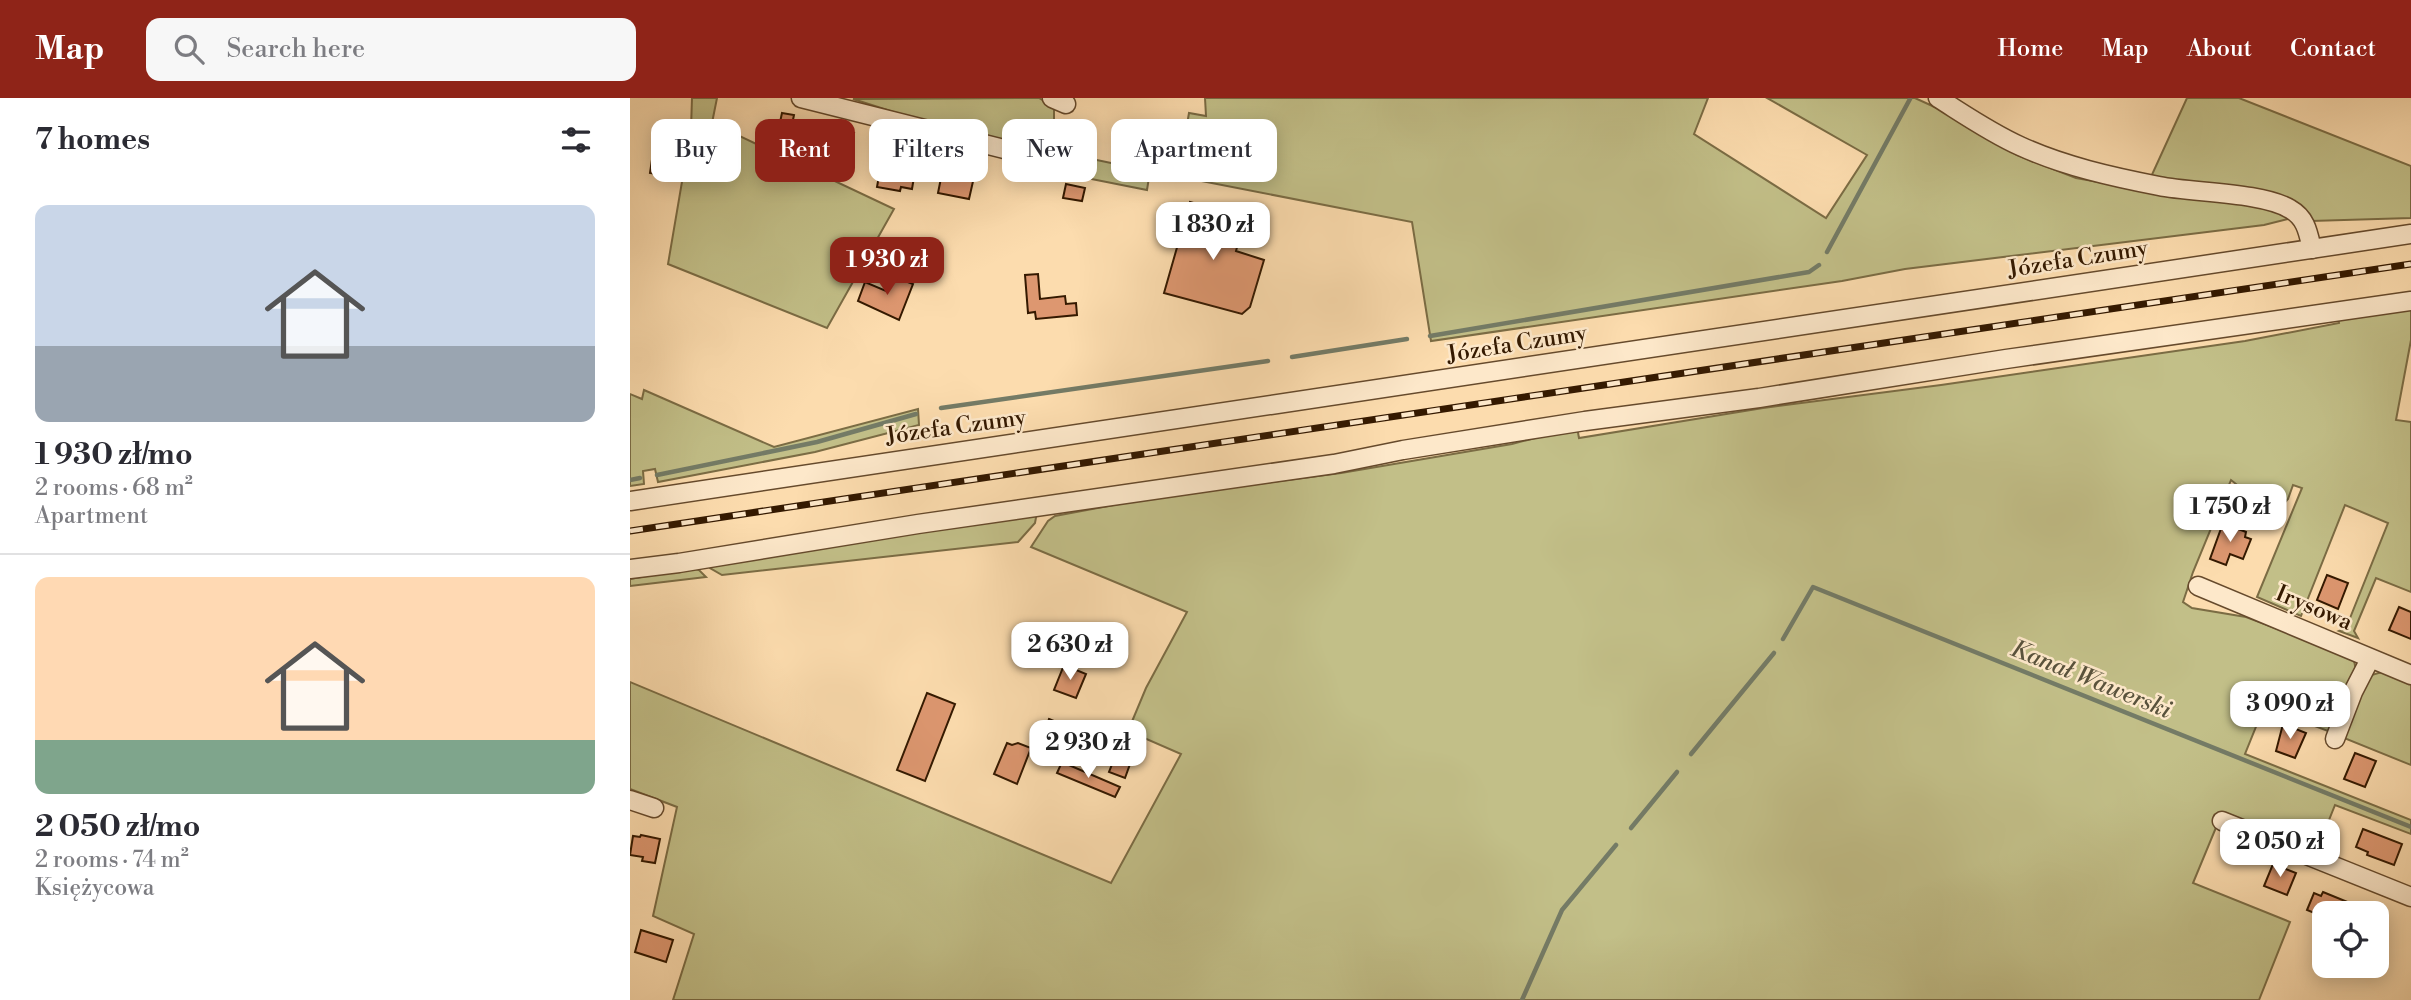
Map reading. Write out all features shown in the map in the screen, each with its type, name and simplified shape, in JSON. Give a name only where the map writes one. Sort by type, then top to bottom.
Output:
[{"type":"street","points":[[801,98],[1002,149]]},
{"type":"street","points":[[1938,98],[1981,126],[2021,147],[2065,163],[2159,186],[2259,199],[2289,209],[2300,217],[2306,226],[2312,249]]},
{"type":"street","name":"Józefa Czumy","points":[[630,501],[2411,234]]},
{"type":"street","points":[[630,569],[679,564],[905,526],[1334,464],[1403,450],[1585,421],[1759,398],[2006,359],[2411,301]]},
{"type":"street","name":"Irysowa","points":[[2198,586],[2411,675]]},
{"type":"street","points":[[2335,738],[2353,692],[2370,659]]},
{"type":"street","points":[[630,800],[654,808]]},
{"type":"street","points":[[2222,821],[2411,897]]},
{"type":"shaded area","points":[[692,98],[717,98],[713,119],[691,119]]},
{"type":"shaded area","points":[[1039,98],[1054,107],[1054,119],[1002,119],[1002,140],[988,137],[988,119],[915,119],[853,99]]},
{"type":"shaded area","points":[[1205,98],[1708,98],[1694,134],[1826,218],[1867,155],[1767,98],[1915,98],[1939,109],[2017,155],[2076,178],[2143,190],[2267,206],[2286,214],[2288,219],[2264,225],[1905,269],[1842,281],[1431,341],[1412,222],[1207,182],[1277,182],[1277,119],[1188,119],[1189,113],[1206,116]]},
{"type":"shaded area","points":[[2187,98],[2239,98],[2411,166],[2411,218],[2311,221],[2302,209],[2150,179]]},
{"type":"shaded area","points":[[741,137],[755,143],[755,182],[837,182],[894,209],[827,328],[668,264],[682,182],[741,182]]},
{"type":"shaded area","points":[[1097,160],[1111,163],[1111,182],[1148,182],[1147,190],[1097,180]]},
{"type":"shaded area","points":[[2411,308],[2411,340],[2396,420],[2411,422],[2411,592],[2376,578],[2354,631],[2358,638],[2339,631],[2346,628],[2388,523],[2345,505],[2301,616],[2257,597],[2302,488],[2293,485],[2288,499],[2279,509],[2259,501],[2231,480],[2183,602],[2192,608],[2246,617],[2354,660],[2356,671],[2328,731],[2264,707],[2245,754],[2411,820],[2411,834],[2335,805],[2317,850],[2222,813],[2193,883],[2290,922],[2259,1000],[673,1000],[694,934],[653,916],[677,807],[630,789],[630,682],[1111,883],[1181,754],[1128,731],[1146,688],[1187,612],[1031,547],[1048,521],[1055,516],[1151,498],[1341,473],[1512,444],[1577,427],[1579,438],[1763,408],[2245,341],[2339,323],[2338,315]]},
{"type":"shaded area","points":[[644,390],[774,447],[918,409],[919,425],[815,452],[658,482],[655,469],[643,471],[644,484],[630,486],[630,394],[642,399]]},
{"type":"shaded area","points":[[1037,512],[1035,523],[1018,542],[722,575],[710,568],[709,564]]},
{"type":"shaded area","points":[[693,568],[706,577],[630,586],[630,579]]},
{"type":"shaded area","points":[[2382,672],[2411,683],[2411,765],[2344,738],[2368,676]]},
{"type":"building","points":[[782,113],[794,115],[793,119],[781,119]]},
{"type":"building","points":[[878,182],[913,182],[912,189],[901,187],[900,191],[877,187]]},
{"type":"building","points":[[940,182],[973,182],[969,199],[938,193]]},
{"type":"building","points":[[1066,184],[1085,188],[1082,201],[1063,198]]},
{"type":"building","points":[[1190,202],[1245,218],[1236,251],[1264,260],[1250,307],[1242,314],[1164,293]]},
{"type":"building","points":[[1038,274],[1040,299],[1065,296],[1066,304],[1076,303],[1077,315],[1036,319],[1035,312],[1028,313],[1025,275]]},
{"type":"building","points":[[892,276],[913,284],[899,320],[858,301],[865,282],[886,291]]},
{"type":"building","points":[[2223,523],[2246,532],[2245,537],[2251,539],[2243,559],[2230,554],[2226,565],[2210,559]]},
{"type":"building","points":[[2327,575],[2348,583],[2338,609],[2317,600]]},
{"type":"building","points":[[2399,607],[2411,612],[2411,639],[2389,630]]},
{"type":"building","points":[[1064,665],[1086,674],[1076,698],[1054,690]]},
{"type":"building","points":[[927,693],[955,704],[925,781],[897,770]]},
{"type":"building","points":[[1049,719],[1066,726],[1057,751],[1040,745]]},
{"type":"building","points":[[2283,724],[2306,733],[2295,758],[2276,751]]},
{"type":"building","points":[[1124,734],[1139,739],[1125,778],[1109,772]]},
{"type":"building","points":[[1007,743],[1018,743],[1031,748],[1017,784],[994,774]]},
{"type":"building","points":[[2355,753],[2376,761],[2365,787],[2344,779]]},
{"type":"building","points":[[1062,762],[1120,787],[1115,797],[1057,773]]},
{"type":"building","points":[[2363,829],[2402,844],[2394,865],[2367,855],[2368,852],[2356,847]]},
{"type":"building","points":[[633,836],[660,839],[655,863],[630,855]]},
{"type":"building","points":[[2273,864],[2296,873],[2287,895],[2264,886]]},
{"type":"building","points":[[2323,892],[2345,901],[2312,901],[2312,912],[2307,910],[2314,893],[2321,896]]},
{"type":"building","points":[[641,930],[673,940],[666,962],[635,952]]},
{"type":"waterway","points":[[1827,252],[1910,99]]},
{"type":"waterway","points":[[1430,336],[1809,272],[1819,265]]},
{"type":"waterway","points":[[1292,357],[1407,339]]},
{"type":"waterway","points":[[941,408],[1268,361]]},
{"type":"waterway","points":[[657,475],[817,442],[916,414]]},
{"type":"waterway","points":[[630,480],[640,478]]},
{"type":"waterway","name":"Kanał Wawerski","points":[[1783,639],[1813,587],[2411,827]]},
{"type":"waterway","name":"Kanał Wawerski","points":[[1691,754],[1774,653]]},
{"type":"waterway","name":"Kanał Wawerski","points":[[1631,828],[1677,772]]},
{"type":"waterway","name":"Kanał Wawerski","points":[[1522,1000],[1562,910],[1616,845]]},
{"type":"railway","points":[[630,531],[2411,264]]}]
